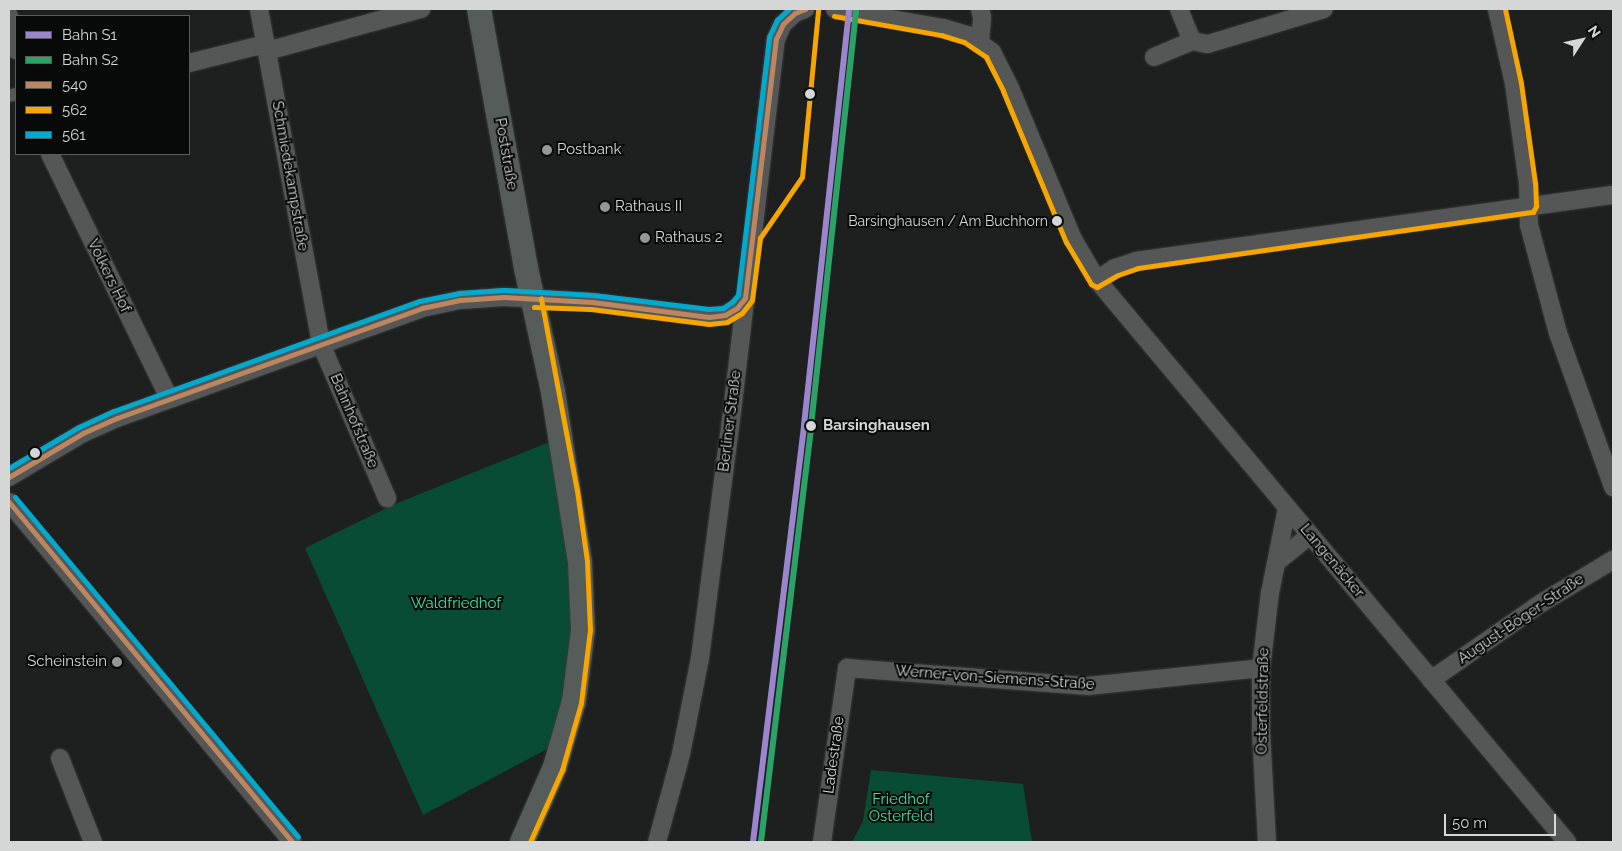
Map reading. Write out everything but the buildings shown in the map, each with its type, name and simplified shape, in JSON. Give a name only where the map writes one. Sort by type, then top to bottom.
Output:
[{"type":"main road","name":"Poststraße","points":[[479,9],[534,300],[552,383],[580,562],[583,630],[574,701],[555,767],[522,842]]},
{"type":"street","name":"Schmiedekampstraße","points":[[259,9],[321,344]]},
{"type":"street","points":[[190,63],[266,48],[421,9]]},
{"type":"street","name":"Berliner Straße","points":[[657,842],[681,754],[700,658],[776,39],[783,24],[796,13],[805,9]]},
{"type":"street","points":[[835,9],[944,28],[967,35],[980,42],[982,17],[980,9]]},
{"type":"street","points":[[1179,9],[1192,41]]},
{"type":"street","points":[[1154,57],[1192,41],[1208,44],[1324,9]]},
{"type":"street","points":[[1497,9],[1514,84],[1528,184],[1530,226],[1558,332],[1613,487]]},
{"type":"street","points":[[9,16],[15,45]]},
{"type":"street","name":"Langenäcker","points":[[980,42],[992,52],[1000,66],[1073,239],[1097,280],[1567,842]]},
{"type":"street","name":"Volkers Hof","points":[[50,155],[169,398]]},
{"type":"street","points":[[1097,280],[1114,268],[1136,261],[1613,195]]},
{"type":"street","points":[[9,477],[83,433],[169,398],[422,308],[461,300],[504,298],[592,302],[709,317],[725,315],[737,308],[745,298]]},
{"type":"street","name":"Bahnhofstraße","points":[[321,344],[388,498]]},
{"type":"street","points":[[9,502],[292,842]]},
{"type":"street","name":"Osterfeldstraße","points":[[1267,842],[1262,782],[1262,668],[1270,592],[1278,561],[1287,508]]},
{"type":"street","points":[[1278,561],[1310,536]]},
{"type":"street","name":"August-Böger-Straße","points":[[1431,680],[1543,602],[1613,560]]},
{"type":"street","name":"Werner-von-Siemens-Straße","points":[[847,668],[1088,686],[1262,668]]},
{"type":"street","name":"Ladestraße","points":[[822,842],[847,668]]},
{"type":"street","points":[[60,758],[93,842]]},
{"type":"green space","name":"Waldfriedhof","points":[[552,441],[574,610],[565,695],[547,749],[423,815],[305,548],[395,504]]},
{"type":"green space","name":"Friedhof Osterfeld","points":[[871,770],[1023,784],[1032,842],[852,842],[863,821]]},
{"type":"rail line","name":"S1","points":[[753,842],[804,425],[849,9]]},
{"type":"rail line","name":"S2","points":[[761,842],[811,426],[856,10]]},
{"type":"transit line","name":"561","points":[[9,468],[79,427],[114,411],[420,301],[460,293],[504,290],[593,295],[709,309],[723,308],[738,295],[769,37],[777,20],[789,9]]},
{"type":"transit line","name":"540","points":[[9,477],[83,433],[117,418],[422,308],[461,300],[504,297],[592,302],[709,317],[725,315],[737,308],[745,298],[776,39],[783,24],[795,13],[805,9]]},
{"type":"transit line","name":"562","points":[[834,16],[941,35],[964,42],[986,57],[1003,91],[1066,242],[1091,284],[1097,287],[1118,275],[1138,268],[1533,212],[1536,206],[1535,183],[1521,83],[1505,9]]},
{"type":"transit line","name":"562","points":[[534,307],[591,309],[709,324],[727,322],[742,313],[752,300],[760,238],[802,177],[818,10]]},
{"type":"transit line","name":"562","points":[[530,842],[562,770],[581,703],[590,630],[587,561],[577,491],[541,298]]},
{"type":"transit line","name":"561","points":[[15,497],[298,837]]},
{"type":"transit line","name":"540","points":[[9,502],[292,842]]},
{"type":"place","name":"Postbank","points":[[547,150]]},
{"type":"place","name":"Rathaus II","points":[[605,207]]},
{"type":"place","name":"Barsinghausen / Am Buchhorn","points":[[1057,221]]},
{"type":"place","name":"Rathaus 2","points":[[645,238]]},
{"type":"place","name":"Barsinghausen","points":[[811,426]]},
{"type":"place","name":"Scheinstein","points":[[117,662]]}]
